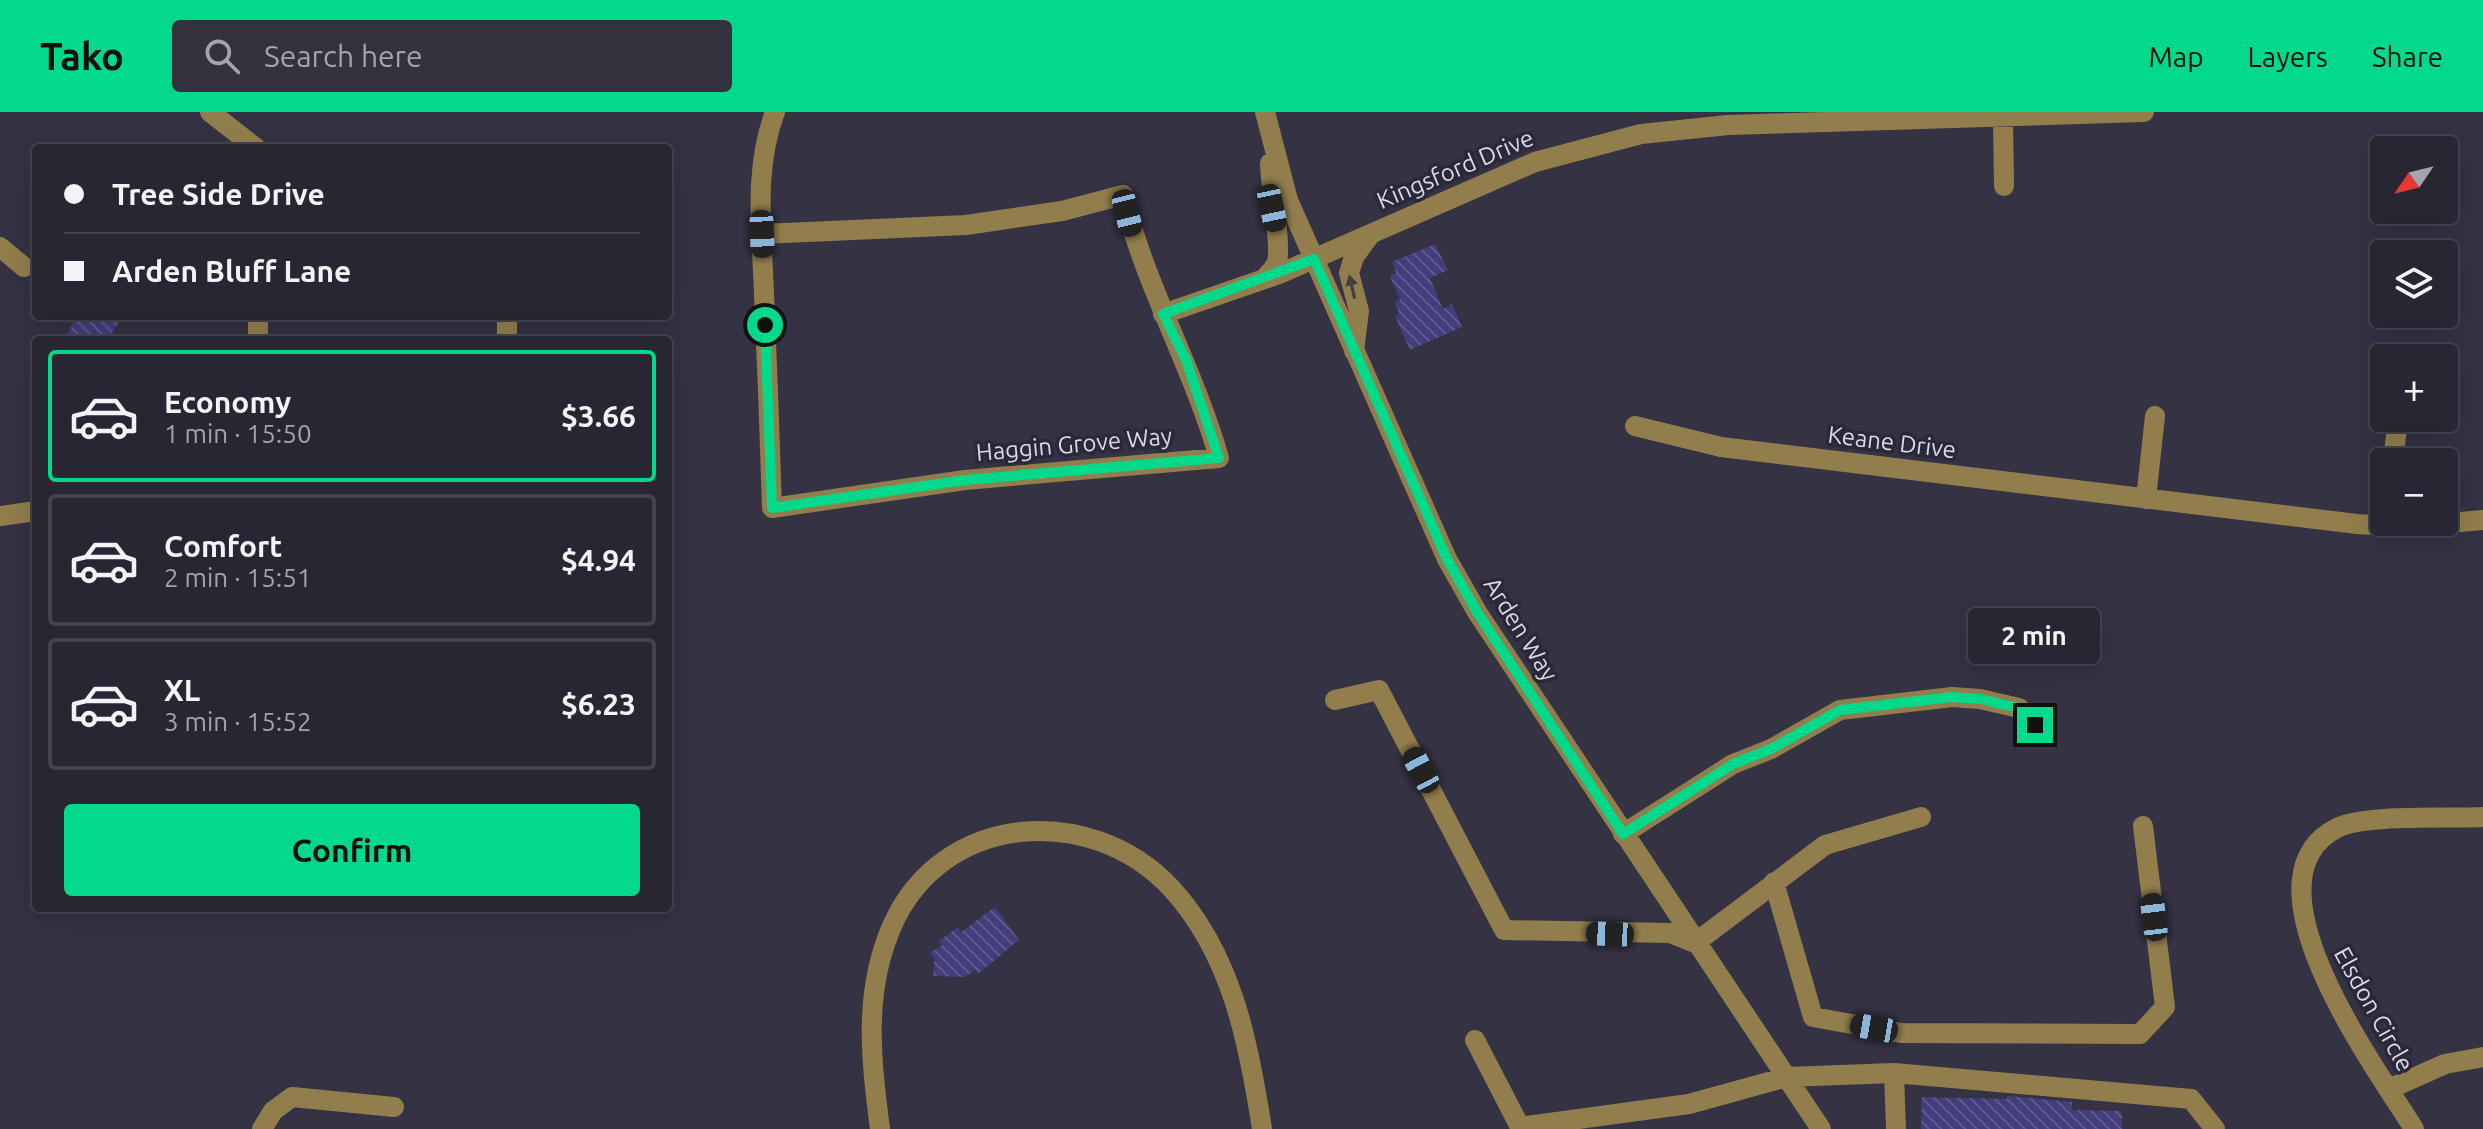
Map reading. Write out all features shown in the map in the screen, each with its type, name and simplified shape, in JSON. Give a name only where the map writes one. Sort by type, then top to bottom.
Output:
[{"type":"street","points":[[210,112],[251,144]]},
{"type":"street","points":[[762,234],[764,151],[775,112]]},
{"type":"street","name":"Arden Way","points":[[1265,112],[1288,200],[1447,559],[1477,612],[1821,1129]]},
{"type":"street","name":"Kingsford Drive","points":[[1163,314],[1314,259],[1535,162],[1641,134],[1728,125],[2144,112]]},
{"type":"street","points":[[2003,117],[2004,186]]},
{"type":"street","points":[[1264,279],[1277,264],[1281,248],[1272,208],[1271,139]]},
{"type":"street","name":"Haggin Grove Way","points":[[1123,195],[1143,266],[1163,314],[1186,360],[1219,458],[981,478],[772,508],[762,234],[966,225],[1062,211],[1123,195]]},
{"type":"street","points":[[1354,351],[1359,311],[1349,273],[1354,257],[1375,231]]},
{"type":"street","points":[[0,247],[24,267]]},
{"type":"street","points":[[2146,499],[2155,416]]},
{"type":"street","name":"Keane Drive","points":[[1635,426],[1721,447],[2146,499],[2370,522]]},
{"type":"street","points":[[0,516],[32,512]]},
{"type":"street","name":"Keane Drive","points":[[2458,521],[2483,520]]},
{"type":"street","points":[[1335,700],[1379,690],[1504,930],[1670,933],[1695,943],[1825,845],[1921,817]]},
{"type":"street","points":[[1623,834],[1733,764],[1771,749],[1840,710],[1952,697],[1980,699],[2019,708],[2035,725]]},
{"type":"street","name":"Elsdon Circle","points":[[2414,1129],[2327,988],[2316,962],[2306,919],[2307,864],[2312,852],[2329,833],[2352,823],[2483,817]]},
{"type":"street","points":[[1774,882],[1813,1017],[1901,1033],[2140,1034],[2165,1007],[2143,826]]},
{"type":"street","points":[[880,1129],[870,1040],[871,1011],[882,953],[899,912],[937,868],[961,851],[1002,835],[1045,830],[1089,835],[1129,853],[1153,870],[1191,914],[1229,984],[1242,1022],[1262,1129]]},
{"type":"street","points":[[1475,1040],[1520,1127],[1689,1104],[1787,1077],[1821,1079],[1894,1073],[2191,1099],[2215,1129]]},
{"type":"street","points":[[2389,1089],[2445,1064],[2483,1057]]},
{"type":"street","points":[[1894,1073],[1896,1129]]},
{"type":"street","points":[[262,1129],[273,1111],[292,1097],[394,1107]]},
{"type":"building","points":[[1435,244],[1448,270],[1430,278],[1443,309],[1452,304],[1462,327],[1410,350],[1395,316],[1399,314],[1395,302],[1400,300],[1390,276],[1396,273],[1392,262]]},
{"type":"building","points":[[76,320],[119,322],[110,336],[66,336]]},
{"type":"building","points":[[995,907],[1019,940],[978,974],[975,970],[965,977],[933,976],[934,958],[930,953],[942,945],[939,941],[958,927],[961,932]]},
{"type":"building","points":[[2007,1096],[2072,1102],[2072,1110],[2122,1111],[2122,1129],[1921,1129],[1922,1097],[2007,1099]]},
{"type":"route","points":[[765,325],[772,508],[965,480],[1219,458],[1186,360],[1163,314],[1314,259],[1447,559],[1477,612],[1623,834],[1733,764],[1771,749],[1840,710],[1952,697],[1980,699],[2019,708],[2035,725]]}]
